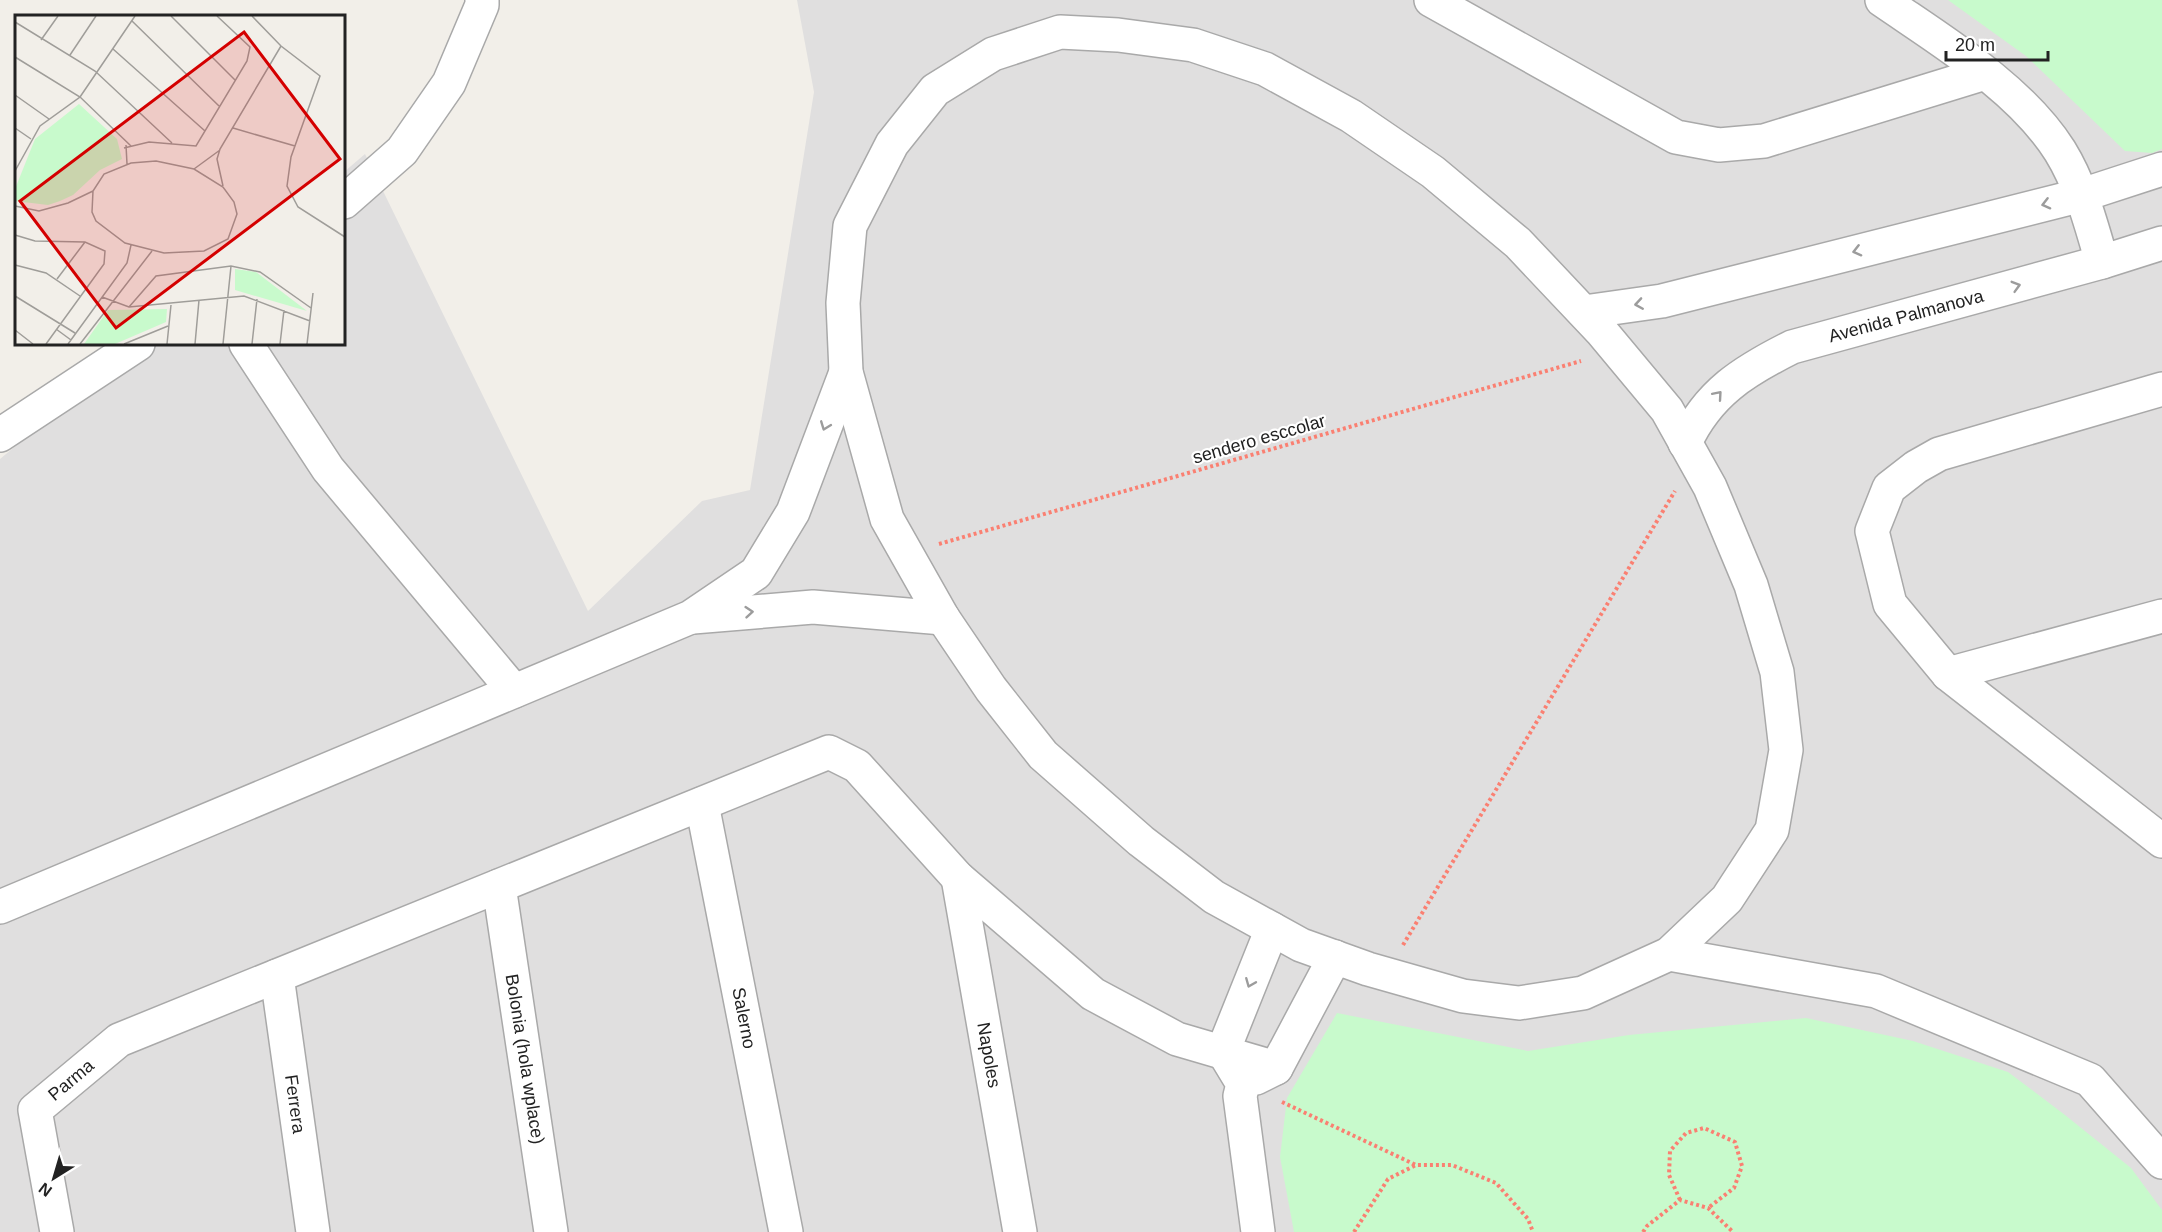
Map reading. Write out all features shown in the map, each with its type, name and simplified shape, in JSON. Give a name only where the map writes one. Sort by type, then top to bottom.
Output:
[{"type":"street","points":[[345,201],[402,151],[449,83],[482,5],[482,0]]},
{"type":"street","points":[[1431,0],[1676,137],[1719,145],[1764,141],[1985,73]]},
{"type":"street","points":[[1882,0],[1985,73],[2025,108],[2046,133],[2060,150],[2082,195],[2102,262]]},
{"type":"street","points":[[1060,32],[1118,35],[1193,45],[1264,69],[1351,116],[1433,172],[1518,243],[1584,312],[1667,410],[1689,451],[1710,487],[1751,585],[1777,672],[1786,750],[1772,830],[1727,899],[1669,954],[1584,993],[1519,1003],[1463,996],[1386,974],[1301,945],[1214,897],[1140,841],[1043,755],[991,689],[943,618],[887,519],[846,372],[843,303],[850,226],[891,144],[935,90],[993,54],[1060,32]]},
{"type":"street","points":[[1584,312],[1662,301],[2082,195],[2162,169]]},
{"type":"street","name":"Avenida Palmanova","points":[[1689,451],[1693,424],[1723,388],[1748,371],[1792,347],[2102,262],[2162,243]]},
{"type":"street","points":[[0,435],[136,345]]},
{"type":"street","points":[[247,345],[328,469],[514,691]]},
{"type":"street","points":[[0,907],[691,617],[756,573],[793,512],[846,372]]},
{"type":"street","points":[[2162,390],[1939,454],[1916,467],[1889,488],[1872,531],[1890,604],[1948,674],[2162,841]]},
{"type":"street","points":[[691,617],[813,607],[943,618]]},
{"type":"street","points":[[1948,674],[2162,616]]},
{"type":"street","points":[[277,976],[829,752],[857,766],[958,878],[1093,994],[1178,1039],[1276,1068]]},
{"type":"street","name":"Salerno","points":[[702,804],[786,1232]]},
{"type":"street","name":"Napoles","points":[[958,878],[1020,1232]]},
{"type":"street","name":"Bolonia (hola wplace)","points":[[499,886],[551,1232]]},
{"type":"street","points":[[1223,1051],[1272,929]]},
{"type":"street","points":[[1669,954],[1876,991],[2090,1080],[2162,1162]]},
{"type":"street","points":[[1243,1084],[1276,1068],[1335,957]]},
{"type":"street","name":"Parma","points":[[57,1232],[35,1110],[119,1040],[277,976]]},
{"type":"street","name":"Ferrera","points":[[277,976],[313,1232]]},
{"type":"street","points":[[1223,1051],[1243,1084],[1240,1096],[1258,1232]]},
{"type":"path","name":"sendero esccolar","points":[[907,553],[1618,351]]},
{"type":"path","points":[[1386,974],[1689,451]]},
{"type":"path","points":[[1243,1084],[1416,1165],[1452,1165],[1496,1183],[1528,1219],[1533,1232]]},
{"type":"path","points":[[1680,1200],[1669,1175],[1670,1151],[1686,1133],[1704,1128],[1735,1142],[1742,1166],[1734,1188],[1708,1208]]},
{"type":"path","points":[[1354,1232],[1388,1179],[1416,1165]]},
{"type":"path","points":[[1680,1200],[1708,1208],[1733,1232]]},
{"type":"path","points":[[1643,1232],[1647,1226],[1680,1200]]},
{"type":"shaded area","points":[[797,0],[2162,0],[2162,1232],[0,1232],[0,459],[137,345],[345,345],[345,171],[365,154],[588,611],[702,501],[750,490],[814,92]]},
{"type":"green space","points":[[1948,0],[2162,0],[2162,149],[2152,153],[2125,151],[2026,56]]},
{"type":"green space","points":[[1337,1013],[1528,1051],[1629,1035],[1806,1018],[1913,1041],[2008,1072],[2065,1115],[2131,1168],[2162,1210],[2162,1232],[1294,1232],[1280,1157],[1287,1098]]}]
